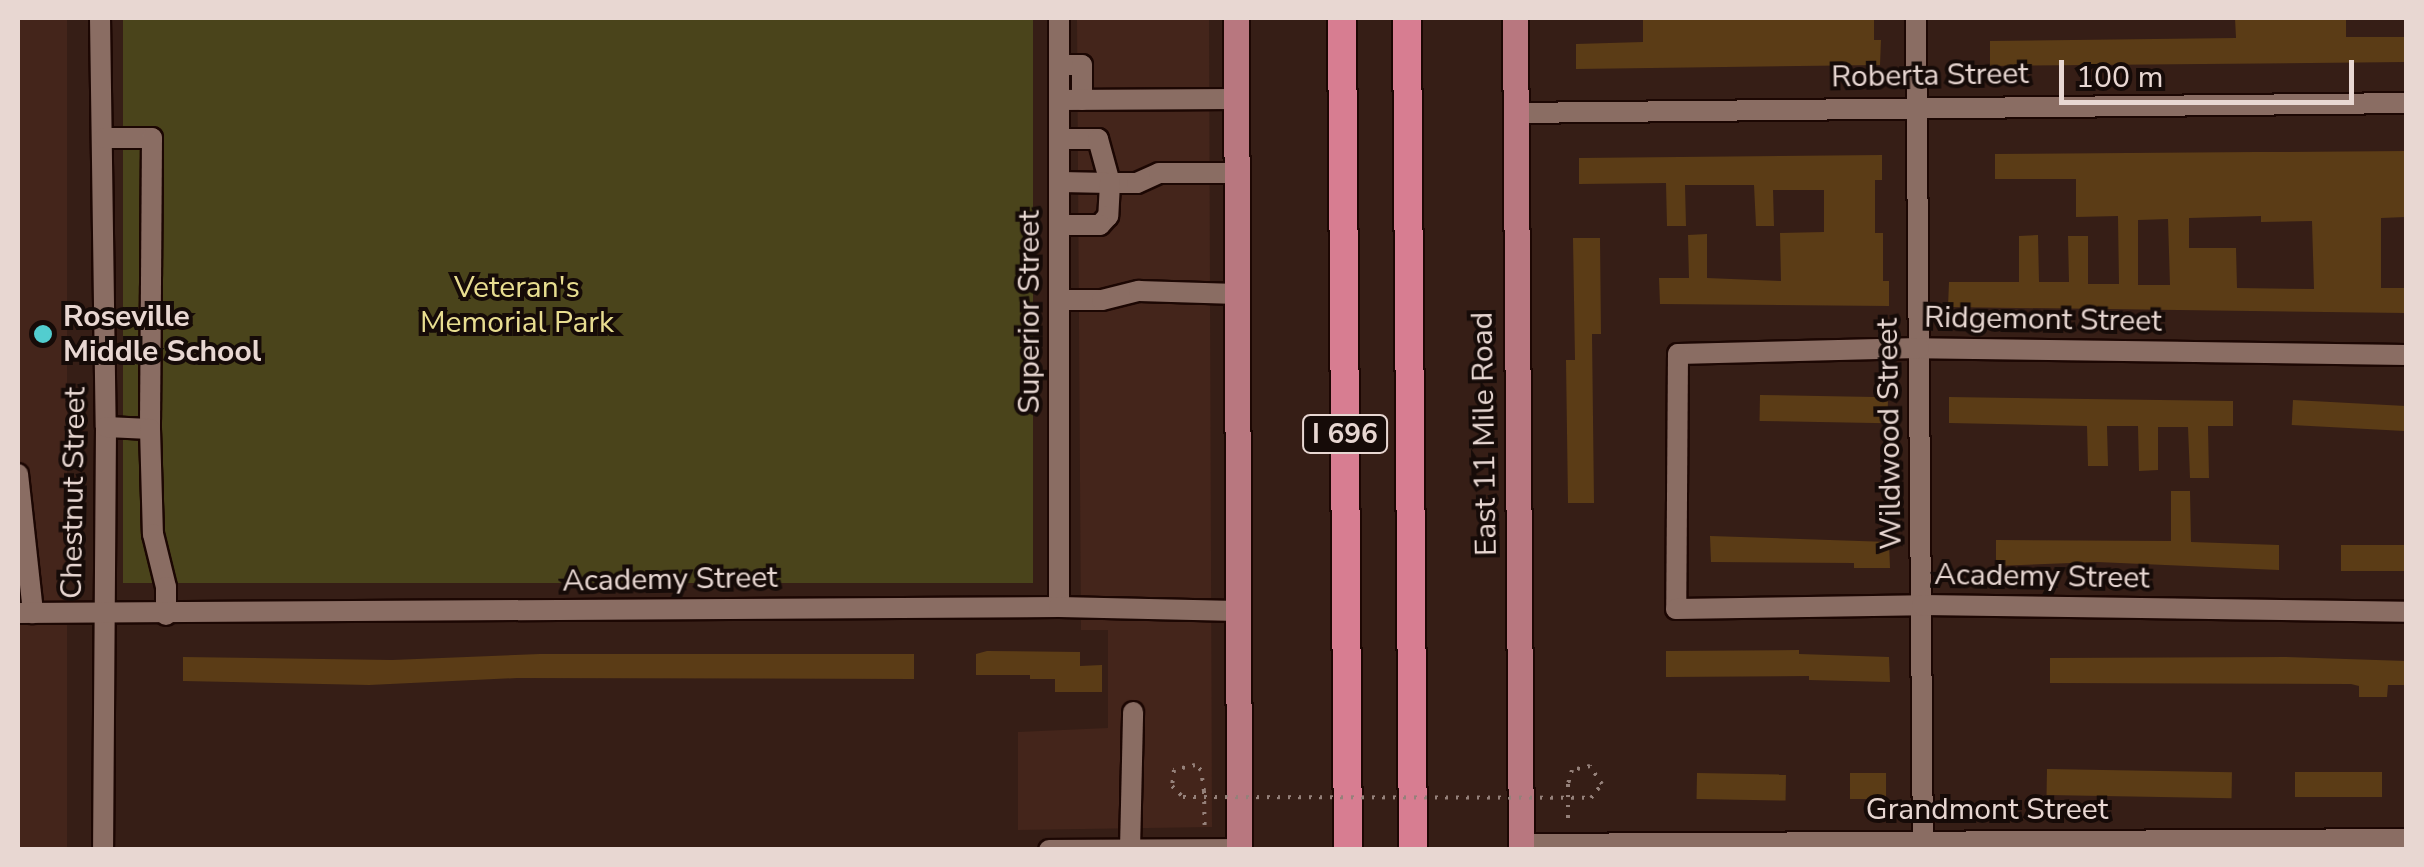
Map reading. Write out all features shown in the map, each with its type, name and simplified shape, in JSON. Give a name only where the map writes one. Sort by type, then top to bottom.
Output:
[{"type":"highway","name":"I 696","points":[[1342,18],[1348,850]]},
{"type":"highway","name":"I 696","points":[[1408,18],[1412,850]]},
{"type":"main road","points":[[1236,18],[1240,849]]},
{"type":"main road","name":"East 11 Mile Road","points":[[1515,18],[1521,847]]},
{"type":"street","name":"Chestnut Street","points":[[100,18],[106,427],[103,850]]},
{"type":"street","name":"Superior Street","points":[[1059,607],[1060,18]]},
{"type":"street","name":"Wildwood Street","points":[[1916,18],[1923,844]]},
{"type":"street","points":[[1060,65],[1082,66],[1082,100]]},
{"type":"street","points":[[1060,100],[1236,99]]},
{"type":"street","name":"Roberta Street","points":[[1514,113],[2406,103]]},
{"type":"street","points":[[104,138],[152,138],[153,534],[166,587],[166,615]]},
{"type":"street","points":[[1060,139],[1098,139],[1110,184],[1108,216],[1100,225],[1061,224]]},
{"type":"street","points":[[1060,182],[1138,183],[1159,173],[1236,173]]},
{"type":"street","points":[[1061,300],[1102,300],[1139,291],[1237,294]]},
{"type":"street","name":"Ridgemont Street","points":[[1676,609],[1678,354],[1919,348],[2406,354]]},
{"type":"street","points":[[106,427],[150,429]]},
{"type":"street","points":[[18,474],[25,613]]},
{"type":"street","name":"Academy Street","points":[[1676,609],[1922,605],[2406,612]]},
{"type":"street","name":"Academy Street","points":[[25,613],[102,616],[1059,607],[1238,611]]},
{"type":"street","points":[[1130,849],[1133,712]]},
{"type":"street","name":"Grandmont Street","points":[[1521,847],[2406,838]]},
{"type":"street","points":[[1049,850],[1240,849]]},
{"type":"path","points":[[1216,830],[1203,830],[1204,791],[1201,770],[1195,765],[1174,770],[1172,786],[1182,797],[1297,798],[1434,798],[1454,798],[1552,798],[1571,798],[1590,798],[1602,784],[1590,766],[1572,770],[1568,784],[1568,799],[1568,845]]},
{"type":"shaded area","name":"Roseville Middle School","points":[[18,18],[67,18],[67,849],[18,849]]},
{"type":"shaded area","points":[[1077,18],[1209,18],[1212,827],[1018,830],[1018,732],[1108,728],[1108,630],[1081,630]]},
{"type":"green space","name":"Veteran's Memorial Park","points":[[123,20],[1033,20],[1033,583],[123,583]]},
{"type":"building","points":[[1643,18],[1874,18],[1874,40],[1881,40],[1880,65],[1576,69],[1576,44],[1643,42]]},
{"type":"building","points":[[2235,18],[2346,18],[2346,37],[2406,37],[2406,62],[1990,66],[1990,41],[2236,38]]},
{"type":"building","points":[[2406,151],[2406,217],[2381,218],[2381,288],[2406,288],[2406,313],[1948,307],[1949,282],[2019,282],[2019,236],[2038,235],[2039,282],[2069,282],[2068,236],[2088,236],[2088,284],[2119,284],[2118,216],[2076,217],[2076,179],[1995,179],[1995,154]],"holes":[[[2261,216],[2261,222],[2312,221],[2314,289],[2237,288],[2236,248],[2189,248],[2189,218]],[[2168,219],[2170,285],[2138,285],[2138,220]]]},
{"type":"building","points":[[1882,155],[1882,180],[1875,180],[1875,233],[1883,233],[1883,281],[1889,281],[1889,306],[1660,304],[1659,278],[1689,278],[1688,235],[1707,234],[1707,278],[1781,281],[1780,233],[1824,232],[1824,190],[1773,190],[1774,226],[1756,226],[1754,185],[1685,185],[1686,226],[1667,226],[1666,183],[1579,184],[1579,158]]},
{"type":"building","points":[[1573,238],[1600,238],[1601,334],[1592,334],[1594,503],[1568,503],[1566,360],[1575,360]]},
{"type":"building","points":[[1760,395],[1888,397],[1888,423],[1760,421]]},
{"type":"building","points":[[1949,397],[2233,401],[2233,426],[2208,426],[2209,478],[2190,478],[2188,427],[2158,427],[2158,470],[2139,471],[2138,426],[2107,426],[2108,466],[2088,466],[2087,426],[1949,423]]},
{"type":"building","points":[[2293,400],[2406,406],[2405,431],[2292,425]]},
{"type":"building","points":[[2171,491],[2190,491],[2191,542],[2279,545],[2279,570],[2097,562],[1996,566],[1996,540],[2171,541]]},
{"type":"building","points":[[1710,536],[1889,542],[1890,568],[1854,568],[1854,563],[1711,562]]},
{"type":"building","points":[[2341,545],[2406,545],[2406,571],[2341,571]]},
{"type":"building","points":[[1799,650],[1799,654],[1889,657],[1890,682],[1809,680],[1809,676],[1666,677],[1666,651]]},
{"type":"building","points":[[1080,652],[1080,666],[1102,665],[1102,692],[1055,692],[1055,679],[1030,679],[1030,675],[976,675],[976,654]]},
{"type":"building","points":[[540,654],[914,654],[914,679],[517,678],[369,685],[183,681],[183,657],[392,660]]},
{"type":"building","points":[[2050,658],[2406,661],[2406,685],[2388,685],[2387,697],[2359,697],[2359,686],[2351,684],[2050,683]]},
{"type":"building","points":[[2047,769],[2232,772],[2232,798],[2047,795]]},
{"type":"building","points":[[2295,772],[2382,772],[2382,797],[2295,797]]},
{"type":"building","points":[[1697,773],[1786,775],[1786,801],[1697,799]]},
{"type":"building","points":[[1850,773],[1886,773],[1886,799],[1850,799]]},
{"type":"place","name":"Roseville Middle School","points":[[43,334]]}]
